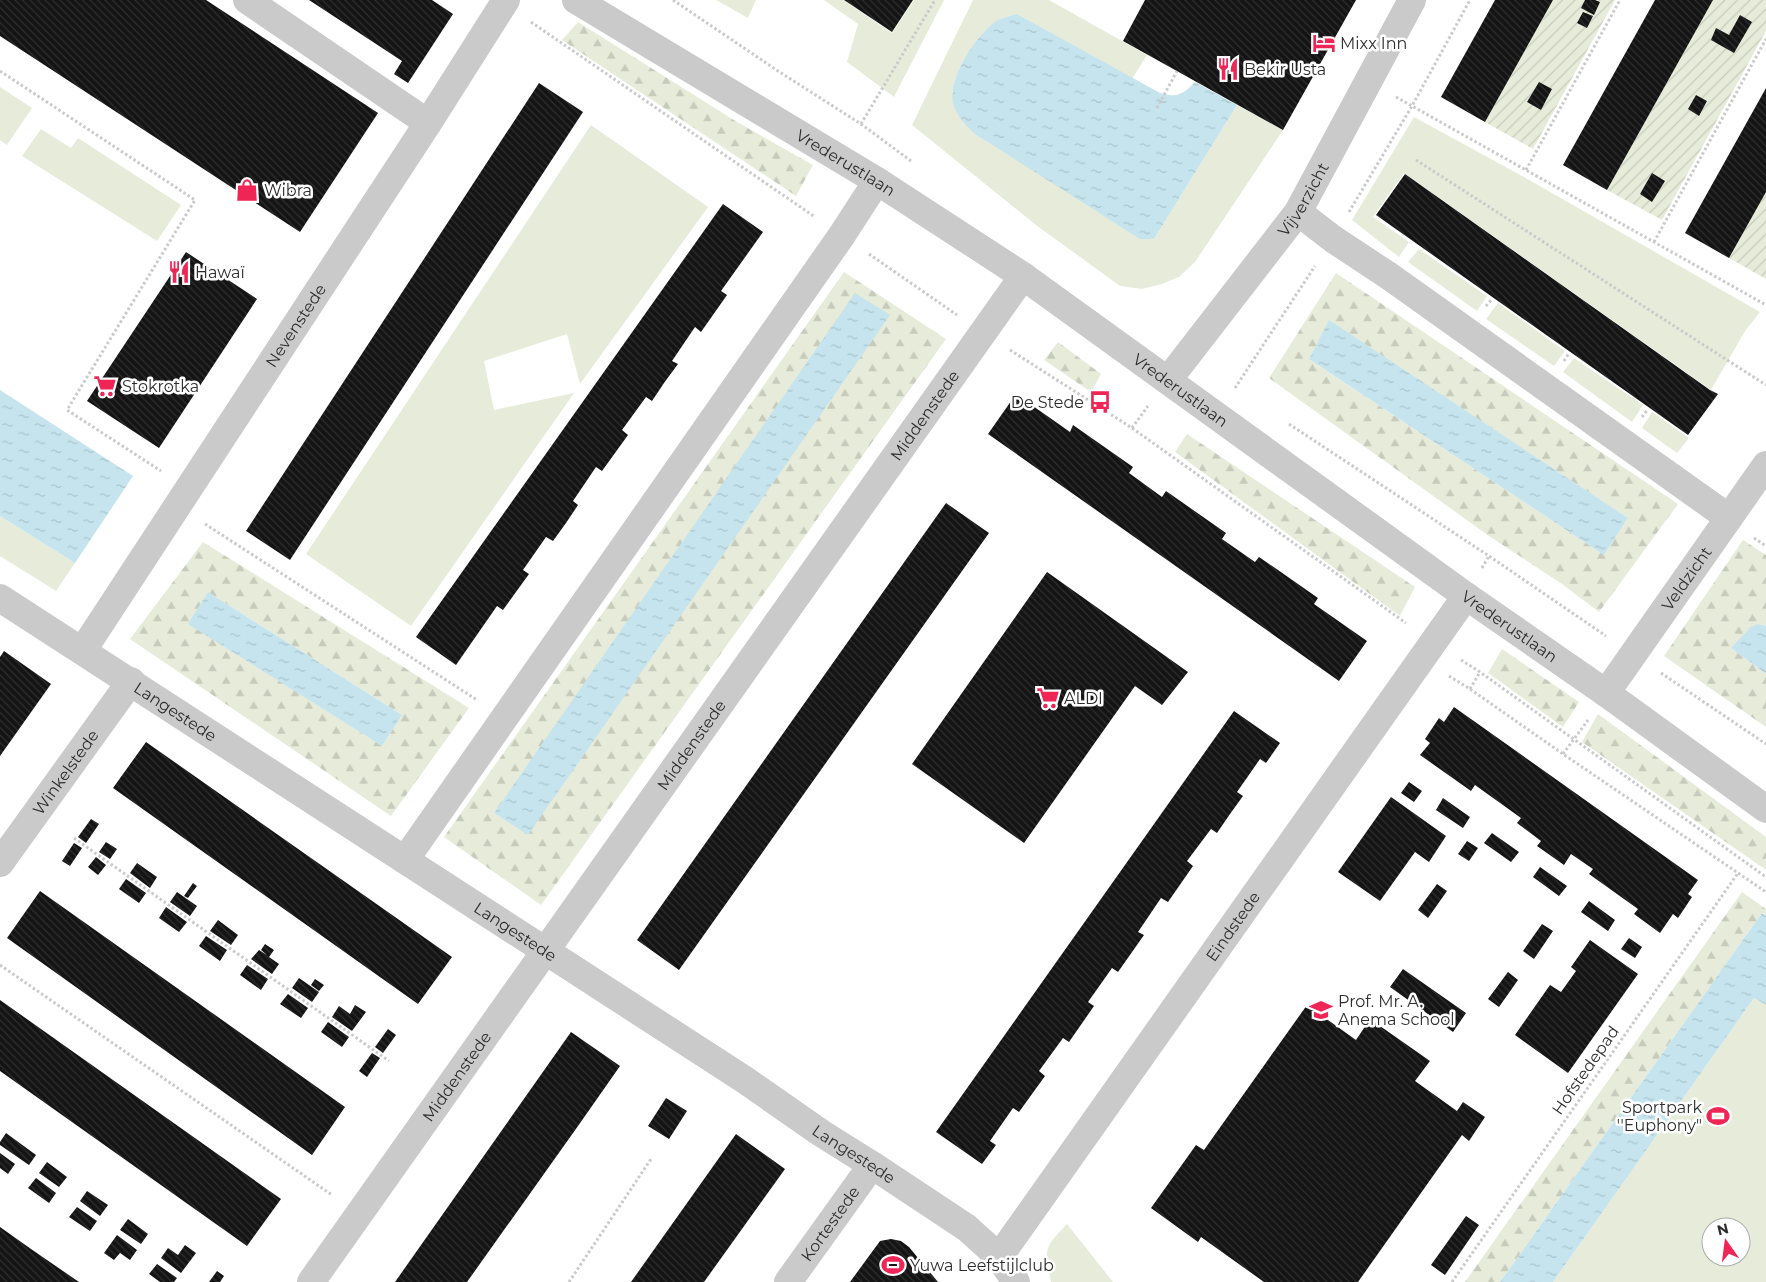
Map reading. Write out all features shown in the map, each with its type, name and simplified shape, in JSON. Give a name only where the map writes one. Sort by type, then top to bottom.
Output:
[{"type":"street","points":[[247,0],[428,123]]},
{"type":"street","name":"Nevenstede","points":[[83,650],[428,123],[506,0]]},
{"type":"street","name":"Vrederustlaan","points":[[576,0],[877,181],[1023,276],[1466,596],[1606,693],[1766,809]]},
{"type":"street","name":"Vijverzicht","points":[[1168,380],[1298,212],[1412,0]]},
{"type":"street","points":[[405,860],[842,235],[877,181]]},
{"type":"street","points":[[1298,212],[1333,239],[1389,276],[1729,518]]},
{"type":"street","name":"Middenstede","points":[[311,1282],[1023,276]]},
{"type":"street","name":"Veldzicht","points":[[1606,693],[1766,465]]},
{"type":"street","name":"Eindstede","points":[[999,1257],[1466,596]]},
{"type":"street","name":"Langestede","points":[[0,598],[745,1080],[821,1133],[967,1228],[999,1257],[1016,1282]]},
{"type":"street","name":"Winkelstede","points":[[0,863],[131,681]]},
{"type":"street","name":"Kortestede","points":[[788,1282],[872,1165]]},
{"type":"path","points":[[674,0],[860,124],[913,162]]},
{"type":"path","points":[[860,124],[935,0]]},
{"type":"path","points":[[1235,388],[1333,239],[1412,106],[1470,0]]},
{"type":"path","points":[[1526,170],[1620,0]]},
{"type":"path","points":[[1654,242],[1766,39]]},
{"type":"path","points":[[0,71],[195,200],[67,410],[183,498],[505,718]]},
{"type":"path","points":[[1157,108],[1177,71]]},
{"type":"path","points":[[1368,82],[1766,305]]},
{"type":"path","points":[[1416,160],[1766,385]]},
{"type":"path","name":"Vrederustlaan","points":[[1189,354],[1243,394]]},
{"type":"path","points":[[1284,421],[1489,556],[1766,744]]},
{"type":"path","points":[[1420,660],[1470,689],[1766,892]]},
{"type":"path","points":[[1470,689],[1480,672],[1766,877]]},
{"type":"path","points":[[1563,754],[1574,740]]},
{"type":"path","points":[[74,838],[388,1061]]},
{"type":"path","name":"Hofstedepad","points":[[1452,1282],[1738,873]]},
{"type":"path","points":[[0,965],[359,1214]]},
{"type":"path","points":[[569,1282],[651,1159]]},
{"type":"green space","points":[[716,0],[756,0],[748,18]]},
{"type":"green space","points":[[824,0],[843,0],[892,33],[914,0],[944,0],[894,97],[847,62],[858,24]]},
{"type":"green space","points":[[973,0],[1049,0],[1147,55],[1132,79],[1017,14],[962,63],[952,93],[1154,239],[1237,105],[1283,130],[1195,262],[1179,277],[1142,289],[1120,286],[1036,225],[912,125]]},
{"type":"green space","points":[[1553,0],[1615,0],[1533,149],[1485,122]]},
{"type":"green space","points":[[1713,0],[1766,0],[1766,31],[1662,220],[1607,190]]},
{"type":"green space","points":[[578,22],[737,122],[813,165],[796,196],[562,40]]},
{"type":"green space","points":[[0,87],[32,108],[7,145],[0,140]]},
{"type":"green space","points":[[1414,117],[1524,177],[1760,312],[1745,331],[1711,390],[1404,173],[1373,217],[1409,242],[1399,257],[1352,220]]},
{"type":"green space","points":[[591,125],[708,207],[580,384],[567,334],[484,361],[494,410],[574,393],[411,626],[306,554]]},
{"type":"green space","points":[[41,129],[71,148],[78,138],[181,205],[157,241],[22,156]]},
{"type":"green space","points":[[1766,192],[1766,279],[1729,258]]},
{"type":"green space","points":[[1419,249],[1487,296],[1477,311],[1408,262]]},
{"type":"green space","points":[[844,272],[946,339],[541,905],[444,837]],"holes":[[[889,315],[528,834],[494,813]]]},
{"type":"green space","points":[[1336,273],[1678,504],[1599,612],[1562,584],[1489,536],[1269,378]],"holes":[[[1329,321],[1628,518],[1604,555],[1309,359]]]},
{"type":"green space","points":[[1498,303],[1565,351],[1554,366],[1486,319]]},
{"type":"green space","points":[[1058,342],[1101,374],[1091,392],[1044,360]]},
{"type":"green space","points":[[1574,358],[1643,405],[1632,422],[1563,372]]},
{"type":"green space","points":[[1652,412],[1689,438],[1677,453],[1642,428]]},
{"type":"green space","points":[[1187,434],[1415,587],[1400,616],[1175,452]]},
{"type":"green space","points":[[0,516],[75,563],[56,591],[0,556]]},
{"type":"green space","points":[[1743,540],[1766,555],[1766,626],[1758,624],[1731,648],[1766,674],[1766,727],[1664,656]]},
{"type":"green space","points":[[203,542],[469,708],[391,816],[130,639]],"holes":[[[208,592],[402,715],[382,746],[189,624]]]},
{"type":"green space","points":[[1502,649],[1579,702],[1563,727],[1488,673]]},
{"type":"green space","points":[[1598,714],[1766,837],[1766,870],[1582,742]]},
{"type":"green space","points":[[1742,892],[1766,909],[1766,916],[1762,913],[1500,1282],[1465,1282]]},
{"type":"green space","name":"Sportpark ''Euphony\"","points":[[1754,998],[1766,1005],[1766,1282],[1553,1282]]},
{"type":"green space","points":[[1067,1224],[1113,1282],[1051,1282],[1047,1262],[1048,1250],[1050,1244]]},
{"type":"water","points":[[1017,14],[1160,93],[1176,95],[1187,90],[1195,82],[1237,105],[1154,239],[1140,239],[975,134],[958,114],[952,96],[954,84],[958,72],[971,48],[995,22]]},
{"type":"water","points":[[855,293],[890,315],[528,835],[494,813]]},
{"type":"water","points":[[1329,320],[1628,518],[1604,555],[1309,359]]},
{"type":"water","points":[[0,390],[133,476],[75,563],[0,516]]},
{"type":"water","points":[[208,592],[402,715],[382,746],[188,624]]},
{"type":"water","points":[[1758,624],[1766,626],[1766,674],[1731,648],[1751,627]]},
{"type":"water","points":[[1762,913],[1766,916],[1766,1005],[1754,998],[1553,1282],[1500,1282]]},
{"type":"building","points":[[0,0],[206,0],[378,113],[300,232],[0,36]]},
{"type":"building","points":[[309,0],[432,0],[453,14],[408,83],[394,74],[402,61]]},
{"type":"building","points":[[844,0],[913,0],[892,32]]},
{"type":"building","points":[[1145,0],[1356,0],[1283,130],[1123,41]]},
{"type":"building","points":[[1495,0],[1553,0],[1485,122],[1441,97]]},
{"type":"building","points":[[1585,0],[1600,2],[1594,15],[1581,8]]},
{"type":"building","points":[[1655,0],[1713,0],[1607,190],[1563,165]]},
{"type":"building","points":[[1583,12],[1593,16],[1587,28],[1577,23]]},
{"type":"building","points":[[1740,15],[1752,22],[1734,53],[1711,40],[1716,28],[1729,35]]},
{"type":"building","points":[[1539,82],[1552,89],[1541,110],[1527,102]]},
{"type":"building","points":[[539,83],[583,112],[290,560],[246,531]]},
{"type":"building","points":[[1766,88],[1766,192],[1729,258],[1685,233]]},
{"type":"building","points":[[1696,95],[1707,101],[1699,116],[1688,109]]},
{"type":"building","points":[[1652,173],[1665,181],[1652,202],[1640,194]]},
{"type":"building","points":[[1405,174],[1718,394],[1688,435],[1376,215]]},
{"type":"building","points":[[723,204],[763,232],[721,291],[727,295],[701,332],[695,327],[672,361],[678,364],[652,401],[646,397],[622,430],[628,435],[602,471],[596,467],[573,501],[578,505],[566,523],[553,541],[546,537],[523,570],[529,574],[503,610],[497,606],[456,665],[416,637]]},
{"type":"building","points":[[186,252],[257,299],[159,448],[87,401]]},
{"type":"building","points":[[1016,394],[1070,432],[1073,425],[1133,467],[1129,473],[1162,497],[1166,491],[1226,533],[1222,539],[1255,562],[1259,557],[1318,598],[1314,604],[1367,641],[1339,681],[988,434]]},
{"type":"building","points":[[946,503],[989,533],[679,970],[637,940]]},
{"type":"building","points":[[1047,572],[1188,672],[1162,705],[1135,686],[1024,843],[912,764]]},
{"type":"building","points":[[4,651],[51,684],[0,756],[0,657]]},
{"type":"building","points":[[1454,707],[1698,880],[1688,894],[1692,897],[1678,918],[1673,914],[1660,933],[1634,914],[1638,909],[1589,874],[1593,869],[1571,854],[1564,865],[1537,846],[1541,841],[1517,823],[1521,818],[1475,785],[1471,791],[1420,755],[1430,743],[1425,739],[1439,718],[1444,722]]},
{"type":"building","points":[[1234,711],[1280,743],[1266,763],[1260,759],[1237,792],[1243,796],[1217,833],[1211,829],[1187,861],[1193,866],[1168,902],[1161,898],[1138,932],[1144,935],[1118,972],[1112,968],[1088,1002],[1094,1006],[1069,1042],[1063,1038],[1039,1071],[1045,1076],[1019,1112],[1013,1108],[990,1141],[996,1145],[982,1164],[936,1132]]},
{"type":"building","points":[[146,742],[452,957],[418,1004],[113,788]]},
{"type":"building","points":[[1409,782],[1422,791],[1414,802],[1401,793]]},
{"type":"building","points":[[1391,797],[1446,836],[1429,862],[1415,852],[1380,901],[1338,872]]},
{"type":"building","points":[[1443,798],[1470,817],[1463,828],[1436,810]]},
{"type":"building","points":[[91,819],[99,824],[86,843],[78,837]]},
{"type":"building","points":[[1492,833],[1519,852],[1511,862],[1484,843]]},
{"type":"building","points":[[1467,841],[1478,848],[1469,861],[1458,854]]},
{"type":"building","points":[[106,842],[117,849],[110,859],[99,852]]},
{"type":"building","points":[[74,843],[82,848],[70,866],[62,861]]},
{"type":"building","points":[[96,857],[106,865],[98,875],[88,867]]},
{"type":"building","points":[[137,863],[157,877],[150,888],[130,873]]},
{"type":"building","points":[[1540,867],[1567,886],[1559,896],[1533,877]]},
{"type":"building","points":[[126,879],[146,893],[139,903],[119,889]]},
{"type":"building","points":[[193,883],[197,886],[188,898],[184,896]]},
{"type":"building","points":[[1437,884],[1447,891],[1428,918],[1418,910]]},
{"type":"building","points":[[40,891],[345,1107],[312,1155],[7,938]]},
{"type":"building","points":[[177,892],[197,906],[190,916],[170,902]]},
{"type":"building","points":[[1589,901],[1615,920],[1608,931],[1581,912]]},
{"type":"building","points":[[166,907],[187,922],[179,932],[159,918]]},
{"type":"building","points":[[218,920],[238,935],[231,945],[210,931]]},
{"type":"building","points":[[1542,924],[1553,931],[1534,959],[1523,951]]},
{"type":"building","points":[[206,936],[227,950],[220,961],[199,946]]},
{"type":"building","points":[[1629,938],[1642,947],[1635,958],[1621,949]]},
{"type":"building","points":[[1590,940],[1638,974],[1568,1073],[1515,1035],[1550,985],[1561,992],[1576,971],[1571,967]]},
{"type":"building","points":[[265,944],[274,950],[269,957],[279,964],[272,974],[251,959],[259,950],[267,955],[261,950]]},
{"type":"building","points":[[247,965],[268,979],[261,990],[240,975]]},
{"type":"building","points":[[1403,969],[1466,1013],[1453,1032],[1390,987]]},
{"type":"building","points":[[1508,972],[1518,980],[1499,1007],[1488,999]]},
{"type":"building","points":[[299,978],[319,992],[312,1002],[292,988]]},
{"type":"building","points":[[315,979],[324,985],[319,991],[311,985]]},
{"type":"building","points":[[288,994],[308,1008],[301,1018],[280,1004]]},
{"type":"building","points":[[0,1000],[281,1199],[247,1246],[0,1071]]},
{"type":"building","points":[[355,1005],[366,1012],[352,1031],[332,1017],[339,1006],[350,1014]]},
{"type":"building","points":[[1307,1005],[1356,1040],[1370,1019],[1430,1061],[1415,1081],[1457,1111],[1463,1102],[1485,1117],[1469,1141],[1462,1135],[1358,1282],[1264,1282],[1201,1237],[1198,1242],[1151,1208],[1196,1145],[1204,1150]]},
{"type":"building","points":[[328,1022],[349,1037],[342,1047],[321,1032]]},
{"type":"building","points":[[388,1029],[396,1035],[383,1053],[375,1047]]},
{"type":"building","points":[[571,1032],[620,1066],[578,1126],[467,1282],[395,1282]]},
{"type":"building","points":[[372,1053],[380,1058],[367,1077],[359,1071]]},
{"type":"building","points":[[666,1098],[687,1111],[669,1139],[648,1126]]},
{"type":"building","points":[[6,1133],[36,1155],[29,1165],[0,1145]]},
{"type":"building","points":[[736,1134],[785,1169],[704,1282],[631,1282]]},
{"type":"building","points":[[0,1153],[15,1164],[8,1174],[0,1168]]},
{"type":"building","points":[[47,1162],[67,1177],[59,1187],[39,1173]]},
{"type":"building","points":[[36,1178],[56,1193],[49,1203],[28,1188]]},
{"type":"building","points":[[87,1191],[108,1205],[100,1216],[80,1201]]},
{"type":"building","points":[[77,1207],[97,1221],[90,1231],[69,1217]]},
{"type":"building","points":[[1466,1216],[1479,1225],[1445,1275],[1431,1265]]},
{"type":"building","points":[[128,1219],[148,1234],[141,1244],[120,1230]]},
{"type":"building","points":[[0,1227],[31,1249],[79,1282],[0,1282]]},
{"type":"building","points":[[117,1235],[137,1250],[130,1260],[120,1253],[114,1260],[104,1253]]},
{"type":"building","name":"Yuwa Leefstijlclub","points":[[891,1239],[901,1241],[909,1247],[938,1282],[850,1282],[880,1241]]},
{"type":"building","points":[[185,1245],[196,1253],[181,1273],[161,1258],[168,1248],[178,1255]]},
{"type":"building","points":[[157,1264],[177,1278],[174,1282],[160,1282],[149,1274]]},
{"type":"building","points":[[217,1271],[224,1276],[220,1282],[209,1282]]},
{"type":"place","name":"Mixx Inn","points":[[1324,43]]},
{"type":"place","name":"Bekir Usta","points":[[1228,69]]},
{"type":"place","name":"Wibra","points":[[247,190]]},
{"type":"place","name":"Hawaï","points":[[179,272]]},
{"type":"place","name":"Stokrotka","points":[[105,386]]},
{"type":"place","name":"De Stede","points":[[1100,402]]},
{"type":"place","name":"ALDI","points":[[1048,698]]},
{"type":"place","name":"Prof. Mr. A. Anema School","points":[[1321,1010]]},
{"type":"place","name":"Sportpark ''Euphony\"","points":[[1718,1116]]},
{"type":"place","name":"Yuwa Leefstijlclub","points":[[893,1265]]}]
